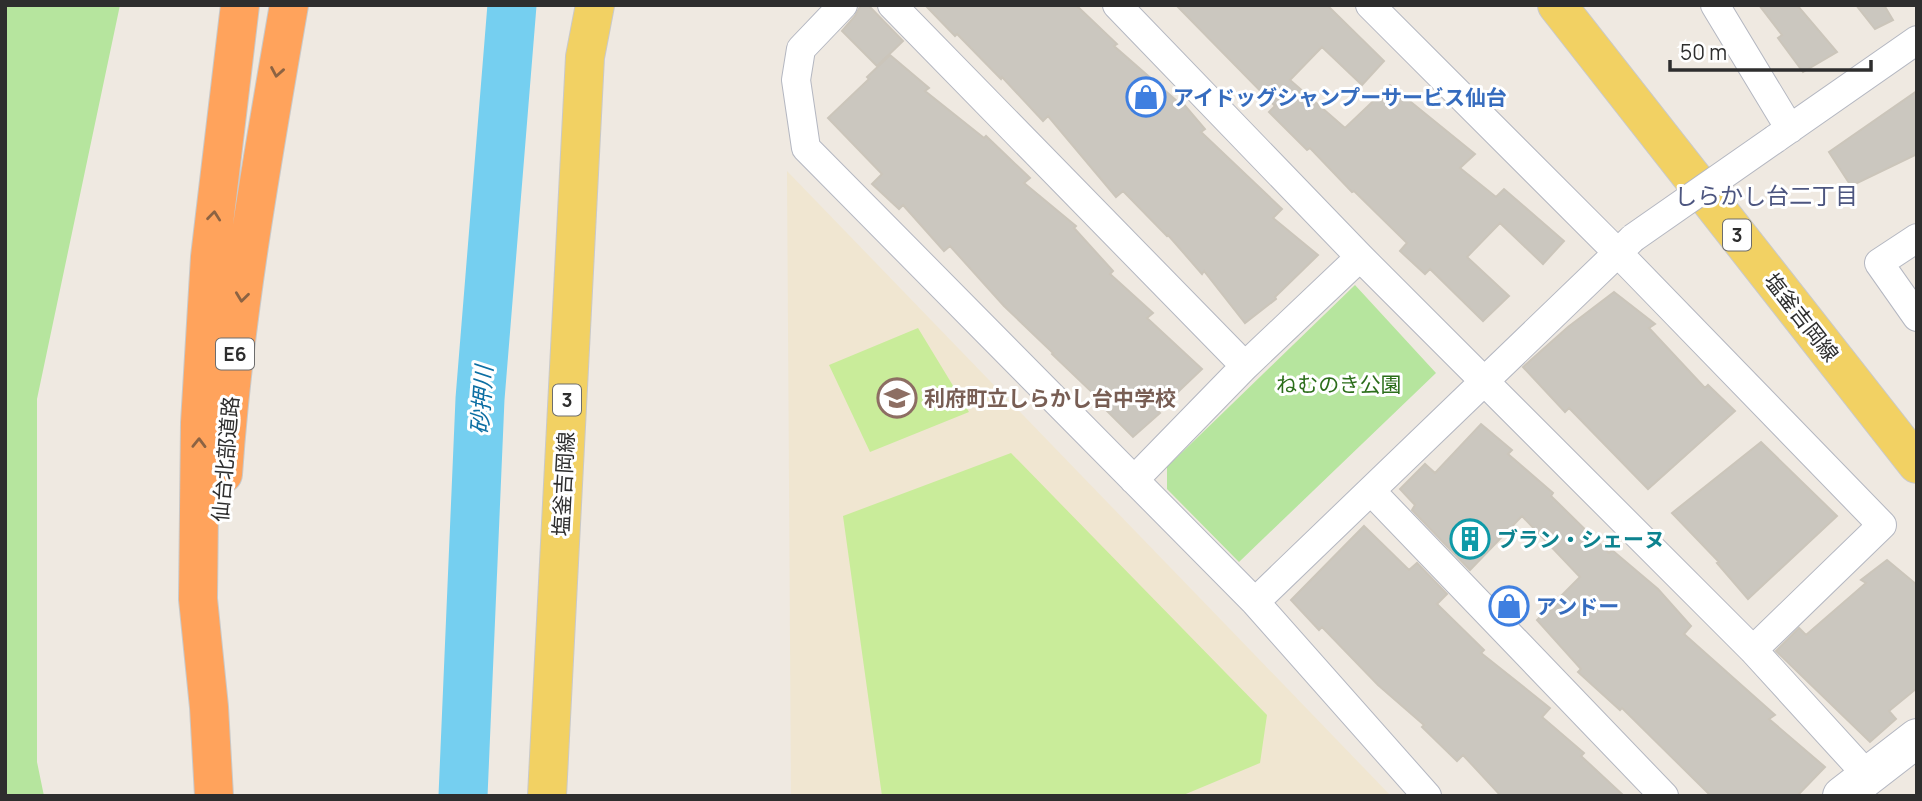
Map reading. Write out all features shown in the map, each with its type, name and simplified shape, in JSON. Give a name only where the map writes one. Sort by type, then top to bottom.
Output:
[{"type":"highway","name":"仙台北部道路","points":[[214,796],[209,707],[198,599],[200,423],[210,257],[240,5]]},
{"type":"highway","name":"仙台北部道路","points":[[209,707],[226,424],[247,259],[289,5]]},
{"type":"main road","name":"塩釜吉岡線","points":[[547,796],[584,71],[595,5]]},
{"type":"main road","name":"塩釜吉岡線","points":[[1557,5],[1917,464]]},
{"type":"street","points":[[843,5],[802,49],[796,80],[806,148],[1255,602],[1427,796]]},
{"type":"street","points":[[892,5],[1245,366]]},
{"type":"street","points":[[1117,5],[1360,257],[1753,650],[1855,786],[1917,738]]},
{"type":"street","points":[[1370,5],[1626,246],[1882,524],[1753,650]]},
{"type":"street","points":[[1715,5],[1783,134]]},
{"type":"street","points":[[1255,602],[1626,246],[1917,40]]},
{"type":"street","points":[[1917,238],[1879,263],[1917,317]]},
{"type":"street","points":[[1134,480],[1245,366],[1360,257]]},
{"type":"street","points":[[1371,491],[1664,796]]},
{"type":"shaded area","name":"利府町立しらかし台中学校","points":[[787,171],[1226,625],[1391,796],[791,796]]},
{"type":"green space","points":[[5,5],[120,5],[37,399],[37,762],[44,796],[5,796]]},
{"type":"green space","name":"ねむのき公園","points":[[1355,285],[1436,373],[1239,562],[1167,489],[1167,467]]},
{"type":"green space","points":[[918,328],[969,412],[870,452],[829,365]]},
{"type":"green space","points":[[1011,453],[1267,715],[1260,763],[1181,796],[882,796],[843,516]]},
{"type":"building","points":[[861,5],[868,5],[903,41],[877,66],[842,31]]},
{"type":"building","points":[[925,5],[1076,5],[1117,44],[1114,46],[1178,102],[1181,101],[1205,129],[1201,132],[1282,209],[1273,218],[1318,255],[1275,297],[1276,299],[1245,323],[1204,271],[1202,274],[1168,235],[1123,191],[1116,197],[1048,116],[1043,121],[1002,77],[1001,79]]},
{"type":"building","points":[[1176,5],[1327,5],[1384,61],[1362,85],[1322,47],[1290,80],[1345,128],[1390,85],[1475,154],[1460,168],[1496,197],[1504,189],[1564,241],[1543,264],[1500,223],[1467,257],[1509,296],[1483,321],[1430,269],[1425,274],[1400,251],[1407,243],[1310,148],[1307,150],[1269,112],[1275,106]]},
{"type":"building","points":[[1759,5],[1797,5],[1837,52],[1803,72],[1778,38],[1782,35]]},
{"type":"building","points":[[1856,5],[1884,5],[1893,20],[1875,29]]},
{"type":"building","points":[[890,55],[929,88],[925,91],[984,138],[986,136],[1030,178],[1024,183],[1076,226],[1074,228],[1113,271],[1110,274],[1153,313],[1147,318],[1202,369],[1133,437],[1094,398],[1096,396],[1004,306],[950,246],[944,251],[903,205],[899,209],[872,184],[882,174],[828,118]]},
{"type":"building","points":[[1917,91],[1917,154],[1851,186],[1829,152]]},
{"type":"building","points":[[1614,292],[1655,324],[1649,328],[1705,388],[1708,385],[1735,411],[1648,489],[1569,408],[1565,412],[1523,367],[1568,327]]},
{"type":"building","points":[[1481,424],[1512,450],[1508,454],[1553,493],[1551,496],[1609,553],[1612,550],[1658,589],[1691,626],[1684,634],[1775,715],[1769,719],[1825,767],[1797,796],[1711,796],[1622,708],[1620,710],[1578,672],[1581,669],[1537,620],[1580,577],[1522,516],[1470,570],[1412,510],[1415,505],[1400,489],[1425,464],[1435,473]]},
{"type":"building","points":[[1761,442],[1837,516],[1748,599],[1717,563],[1719,562],[1672,513]]},
{"type":"building","points":[[1364,526],[1409,570],[1417,563],[1447,594],[1437,604],[1484,650],[1481,653],[1550,708],[1542,717],[1584,753],[1581,756],[1624,796],[1501,796],[1463,755],[1457,761],[1422,727],[1424,725],[1378,685],[1322,627],[1319,630],[1291,600]]},
{"type":"building","points":[[1887,560],[1917,585],[1917,688],[1889,711],[1896,719],[1870,742],[1776,651],[1799,628],[1806,635],[1866,583],[1861,580]]},
{"type":"waterway","name":"砂押川","points":[[463,796],[480,399],[512,5]]},
{"type":"place","name":"アイドッグシャンプーサービス仙台","points":[[1146,97]]},
{"type":"place","name":"利府町立しらかし台中学校","points":[[897,398]]},
{"type":"place","name":"ブラン・シェーヌ","points":[[1470,539]]},
{"type":"place","name":"アンドー","points":[[1509,606]]},
{"type":"district","name":"しらかし台二丁目","points":[[1766,195]]}]
